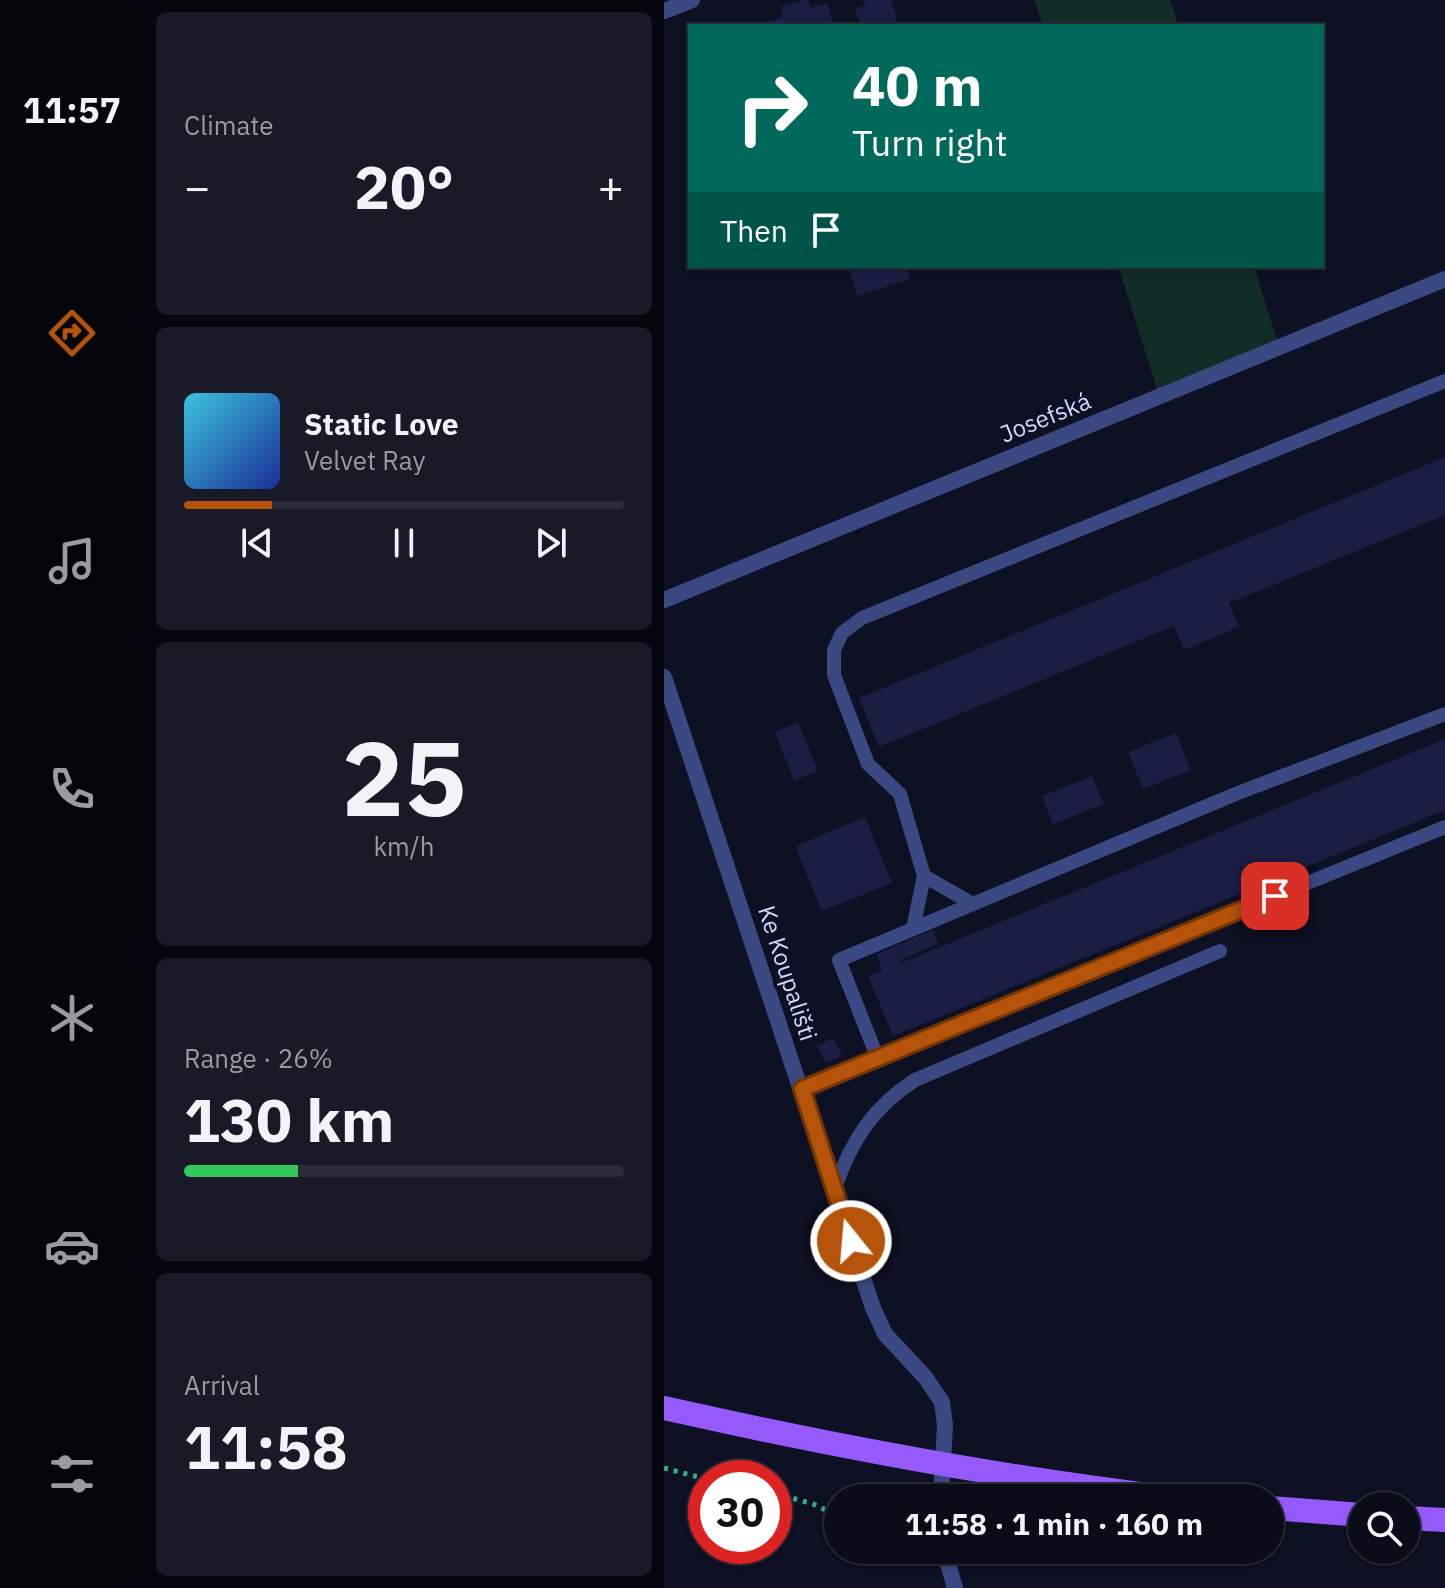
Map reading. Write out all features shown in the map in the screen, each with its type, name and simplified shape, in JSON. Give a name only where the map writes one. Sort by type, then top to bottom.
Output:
[{"type":"main road","points":[[664,1408],[829,1445],[943,1466],[1072,1484]]},
{"type":"main road","points":[[1284,1509],[1348,1514]]},
{"type":"main road","points":[[1420,1519],[1445,1520]]},
{"type":"street","points":[[664,11],[692,0]]},
{"type":"street","name":"Josefská","points":[[664,600],[1445,279]]},
{"type":"street","name":"Ke Koupališti","points":[[664,677],[879,1322],[893,1344],[925,1377],[942,1402],[945,1416],[942,1484]]},
{"type":"street","points":[[948,1564],[955,1588]]},
{"type":"lane","points":[[913,929],[924,876],[900,794],[868,764],[834,675],[834,650],[842,633],[862,618],[1445,381]]},
{"type":"lane","points":[[878,1059],[839,960],[1238,793],[1445,714]]},
{"type":"lane","points":[[802,1089],[1445,827]]},
{"type":"lane","points":[[924,876],[973,904]]},
{"type":"lane","points":[[835,1188],[845,1159],[873,1114],[915,1080],[1220,951]]},
{"type":"path","points":[[664,1468],[688,1474]]},
{"type":"path","points":[[792,1498],[824,1509]]},
{"type":"green space","points":[[1034,0],[1170,0],[1178,24],[1042,24]]},
{"type":"green space","points":[[1119,268],[1255,268],[1277,340],[1157,389]]},
{"type":"building","points":[[802,0],[808,0],[811,8],[827,3],[833,24],[768,24],[783,17],[780,7]]},
{"type":"building","points":[[863,0],[891,0],[898,24],[860,24],[855,8],[865,5]]},
{"type":"building","points":[[849,268],[907,268],[910,279],[857,296]]},
{"type":"building","points":[[1445,457],[1445,515],[1229,603],[1239,627],[1184,650],[1174,626],[879,747],[859,698]]},
{"type":"building","points":[[798,722],[818,771],[794,781],[775,732]]},
{"type":"building","points":[[1176,733],[1191,770],[1143,789],[1128,752]]},
{"type":"building","points":[[1445,739],[1445,810],[893,1036],[868,976],[882,971],[876,954],[933,930],[938,944],[900,960],[901,963]]},
{"type":"building","points":[[1092,776],[1104,804],[1053,824],[1042,796]]},
{"type":"building","points":[[865,817],[892,883],[822,911],[795,846]]},
{"type":"building","points":[[834,1038],[842,1056],[825,1063],[817,1045]]},
{"type":"route","points":[[851,1241],[802,1089],[1275,896]]}]
